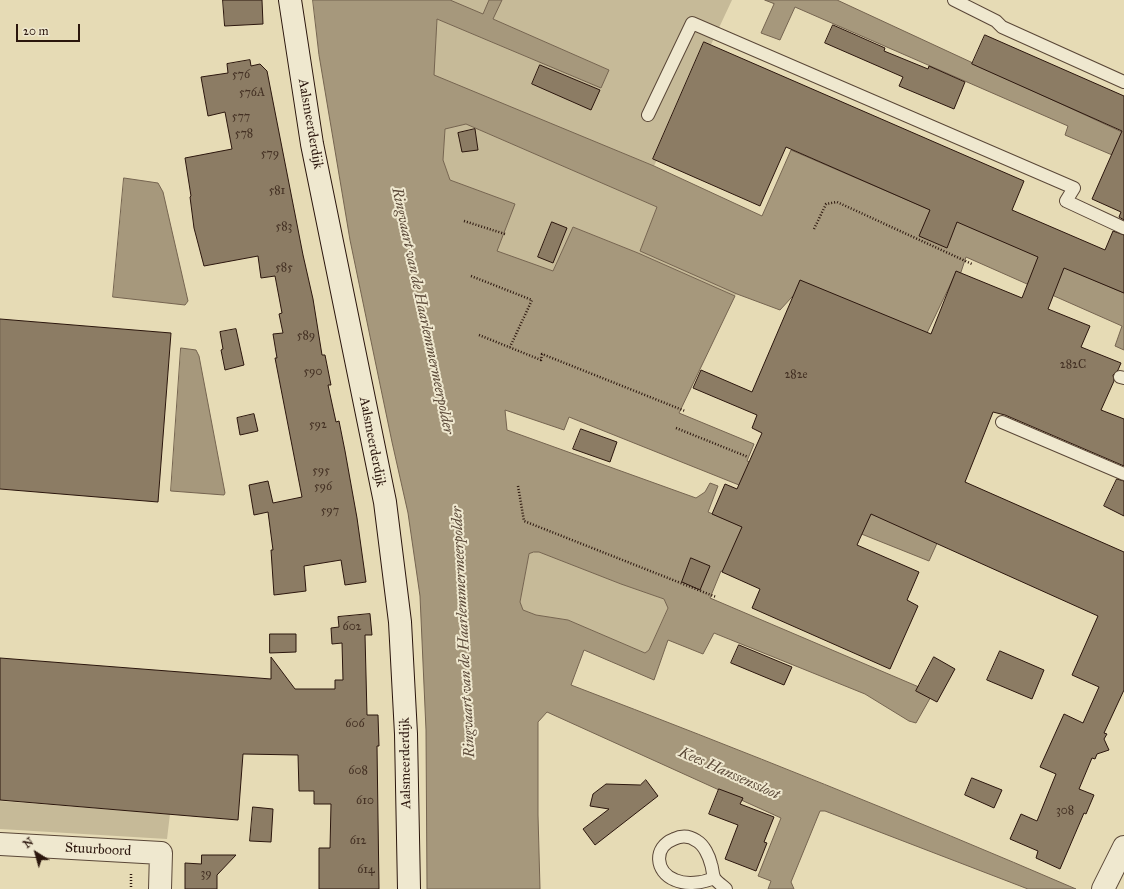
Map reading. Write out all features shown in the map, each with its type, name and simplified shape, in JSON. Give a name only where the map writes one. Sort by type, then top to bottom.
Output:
[{"type":"street","name":"Aalsmeerderdijk","points":[[290,0],[312,144],[385,502],[400,622],[406,734],[409,889]]},
{"type":"street","name":"Stuurboord","points":[[0,844],[160,853],[160,889]]},
{"type":"street","points":[[1103,889],[1124,847]]},
{"type":"lane","points":[[954,0],[996,21],[1002,27],[1124,82]]},
{"type":"lane","points":[[648,115],[692,23],[1074,188],[1066,201],[1124,228]]},
{"type":"lane","points":[[1002,422],[1124,474]]},
{"type":"lane","points":[[714,878],[708,881],[696,882],[682,882],[674,880],[666,874],[661,867],[658,857],[659,852],[664,845],[678,837],[688,837],[698,841],[705,849],[711,864],[714,878],[726,889]]},
{"type":"path","points":[[814,229],[826,204],[837,202],[972,264]]},
{"type":"path","points":[[464,220],[505,234]]},
{"type":"path","points":[[471,276],[532,300],[510,348]]},
{"type":"path","points":[[479,335],[540,360],[542,354],[685,411]]},
{"type":"path","points":[[676,428],[748,457]]},
{"type":"path","points":[[518,486],[524,521],[716,597]]},
{"type":"shaded area","points":[[450,0],[489,0],[483,15]]},
{"type":"shaded area","points":[[502,0],[732,0],[654,166],[433,75],[437,19],[601,88],[609,70],[493,19]]},
{"type":"shaded area","points":[[466,124],[657,207],[640,251],[737,294],[735,296],[638,253],[573,227],[553,271],[496,251],[515,204],[450,180],[443,160],[445,128]]},
{"type":"shaded area","points":[[539,552],[664,599],[668,607],[649,650],[645,653],[568,620],[536,615],[523,610],[520,602],[529,554]]},
{"type":"shaded area","points":[[0,801],[170,814],[167,839],[0,829]]},
{"type":"water","points":[[313,0],[450,0],[483,14],[489,0],[502,0],[493,19],[609,70],[601,88],[437,19],[434,75],[654,166],[762,216],[791,150],[1124,293],[1124,350],[1115,346],[1122,326],[966,257],[959,278],[954,277],[925,337],[803,285],[780,310],[737,294],[640,251],[657,207],[466,124],[445,129],[443,160],[450,180],[515,204],[497,251],[553,271],[573,227],[638,253],[735,296],[679,413],[754,444],[747,461],[938,541],[929,561],[569,417],[564,430],[505,410],[507,430],[696,498],[705,492],[710,483],[718,486],[708,512],[771,539],[751,582],[721,571],[710,598],[933,693],[916,723],[909,721],[865,694],[714,633],[703,654],[668,640],[654,680],[584,650],[571,685],[825,784],[1076,889],[1028,889],[825,811],[820,811],[791,882],[794,889],[768,889],[771,881],[758,876],[781,818],[547,712],[538,722],[540,889],[427,889],[426,730],[420,596],[408,513],[350,240],[319,55]],"holes":[[[539,552],[664,599],[668,608],[649,650],[645,653],[568,620],[536,615],[523,610],[520,602],[529,554]]]},
{"type":"water","points":[[765,0],[837,0],[1124,133],[1124,160],[1065,135],[1068,126],[795,7],[780,40],[761,33],[774,4]]},
{"type":"water","points":[[124,178],[158,183],[163,192],[188,301],[185,305],[113,297]]},
{"type":"water","points":[[181,348],[196,350],[199,356],[225,493],[224,495],[171,491]]},
{"type":"building","points":[[223,0],[262,0],[263,24],[225,26]]},
{"type":"building","points":[[833,25],[885,48],[884,51],[928,69],[929,66],[965,82],[954,109],[899,86],[903,77],[825,43]]},
{"type":"building","points":[[985,35],[1124,96],[1124,220],[1119,217],[1121,212],[1092,199],[1122,131],[972,64]]},
{"type":"building","points":[[704,42],[1024,181],[1012,210],[1105,250],[1113,231],[1124,235],[1124,293],[1064,268],[1048,309],[1090,326],[1081,347],[1121,363],[1118,370],[1113,375],[1114,381],[1101,410],[1124,419],[1124,466],[1005,415],[993,412],[965,482],[1124,552],[1124,690],[1104,733],[1107,734],[1104,739],[1109,750],[1097,754],[1095,759],[1092,758],[1079,789],[1094,795],[1086,814],[1084,813],[1060,869],[1036,858],[1038,851],[1010,839],[1021,814],[1037,821],[1056,774],[1040,767],[1064,714],[1083,723],[1099,687],[1072,675],[1098,616],[871,514],[857,545],[919,572],[907,600],[918,606],[890,669],[752,608],[760,589],[722,572],[742,527],[712,514],[725,484],[737,489],[762,433],[752,428],[757,415],[693,388],[701,370],[752,392],[800,280],[931,334],[956,271],[1022,298],[1038,257],[957,222],[947,248],[919,236],[930,210],[786,147],[760,206],[653,159]]},
{"type":"building","points":[[250,60],[251,66],[260,64],[267,71],[313,299],[322,355],[325,355],[331,385],[328,385],[336,422],[339,421],[345,451],[357,518],[366,582],[345,585],[341,560],[304,566],[306,591],[274,595],[271,550],[273,550],[268,512],[254,515],[249,485],[268,481],[273,503],[302,497],[275,358],[277,358],[273,334],[283,333],[279,314],[282,313],[275,276],[261,278],[258,256],[204,266],[194,228],[185,158],[232,149],[225,112],[208,116],[201,77],[228,73],[227,64]]},
{"type":"building","points":[[540,65],[600,90],[591,110],[532,84]]},
{"type":"building","points":[[475,129],[478,150],[462,152],[458,133]]},
{"type":"building","points":[[552,222],[567,228],[553,263],[538,257]]},
{"type":"building","points":[[0,319],[171,333],[158,502],[0,489]]},
{"type":"building","points":[[236,329],[244,365],[225,370],[221,350],[223,349],[220,332]]},
{"type":"building","points":[[254,414],[258,431],[240,435],[237,418]]},
{"type":"building","points":[[581,429],[617,442],[610,462],[573,449]]},
{"type":"building","points":[[1117,479],[1124,481],[1124,516],[1104,506]]},
{"type":"building","points":[[691,558],[710,566],[700,590],[682,582]]},
{"type":"building","points":[[370,614],[372,635],[365,635],[367,715],[378,715],[379,889],[319,889],[319,848],[330,848],[331,804],[314,804],[314,791],[299,791],[298,755],[243,754],[238,820],[0,800],[0,658],[271,679],[271,657],[295,689],[335,689],[335,680],[343,680],[342,643],[332,644],[331,628],[339,627],[338,617]]},
{"type":"building","points":[[270,634],[296,634],[296,652],[270,653]]},
{"type":"building","points":[[739,645],[792,667],[784,685],[731,663]]},
{"type":"building","points":[[1000,651],[1044,670],[1032,699],[987,680]]},
{"type":"building","points":[[934,657],[955,669],[937,702],[916,691]]},
{"type":"building","points":[[972,778],[1002,790],[994,808],[965,795]]},
{"type":"building","points":[[646,780],[658,796],[595,845],[583,829],[609,809],[590,806],[593,794],[606,784],[640,785]]},
{"type":"building","points":[[719,789],[743,798],[740,804],[774,817],[764,842],[767,843],[756,871],[725,859],[738,825],[709,814]]},
{"type":"building","points":[[253,807],[273,809],[271,842],[250,841]]},
{"type":"building","points":[[202,855],[236,855],[217,875],[217,889],[185,889],[185,863],[201,864]]},
{"type":"water label","name":"Ringvaart van de Haarlemmermeerpolder","points":[[422,311]]},
{"type":"water label","name":"Ringvaart van de Haarlemmermeerpolder","points":[[464,632]]},
{"type":"water label","name":"Kees Hanssenssloot","points":[[729,774]]}]
